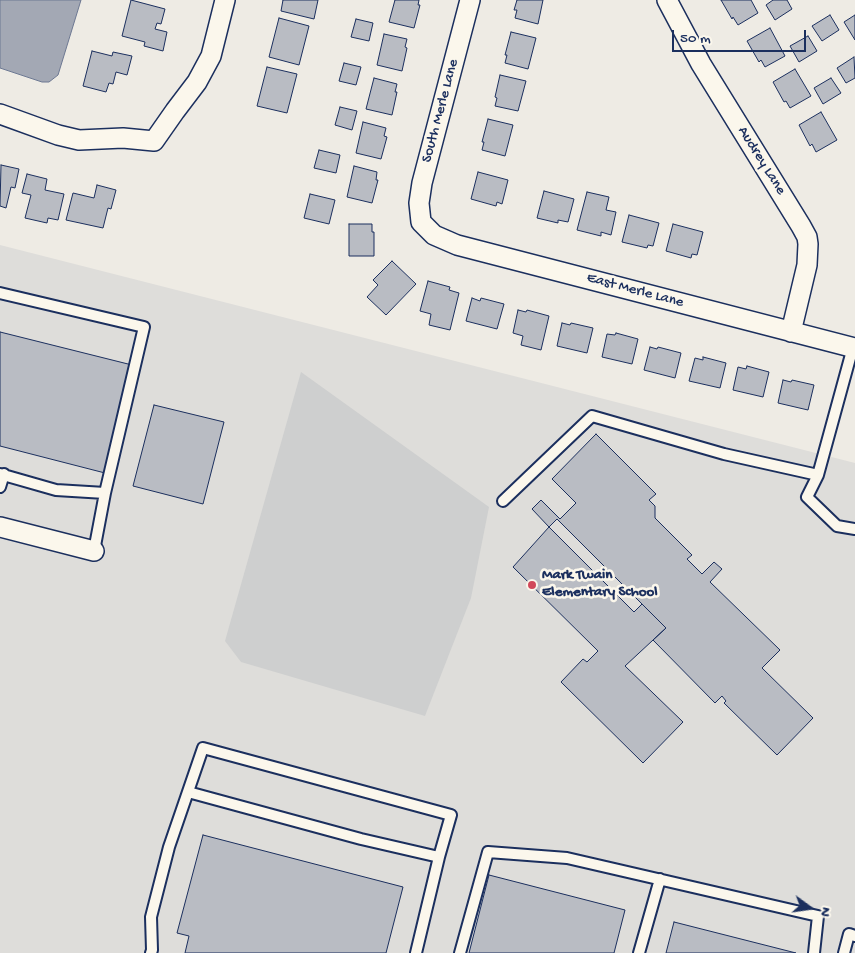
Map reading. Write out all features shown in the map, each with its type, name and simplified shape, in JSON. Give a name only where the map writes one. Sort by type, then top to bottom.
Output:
[{"type":"street","points":[[0,114],[58,135],[79,140],[122,138],[154,141],[198,82],[211,56],[225,0]]},
{"type":"street","name":"South Merle Lane","points":[[422,222],[419,203],[422,184],[470,0]]},
{"type":"street","name":"Audrey Lane","points":[[668,0],[701,64],[807,237],[808,265],[792,332]]},
{"type":"street","name":"East Merle Lane","points":[[422,222],[434,235],[457,245],[854,348]]},
{"type":"street","points":[[0,528],[94,551]]},
{"type":"lane","points":[[0,293],[144,327],[105,493],[94,551]]},
{"type":"lane","points":[[854,348],[818,475],[807,497],[837,526],[855,529]]},
{"type":"lane","points":[[503,501],[592,416],[724,454],[818,475]]},
{"type":"lane","points":[[0,488],[2,474],[56,490],[105,493]]},
{"type":"lane","points":[[151,953],[151,917],[169,847],[203,748],[451,815],[416,953]]},
{"type":"lane","points":[[188,792],[361,840],[439,857]]},
{"type":"lane","points":[[460,953],[488,852],[567,858],[818,916],[814,953]]},
{"type":"lane","points":[[640,953],[660,879]]},
{"type":"lane","points":[[844,953],[849,934],[855,936]]},
{"type":"shaded area","points":[[0,0],[81,0],[58,75],[49,82],[42,82],[0,68]]},
{"type":"shaded area","points":[[0,245],[855,463],[855,953],[0,953]]},
{"type":"shaded area","points":[[301,372],[489,507],[471,598],[425,716],[241,662],[225,641]]},
{"type":"building","points":[[131,0],[165,9],[161,24],[157,23],[155,29],[167,32],[163,51],[144,46],[145,42],[122,36]]},
{"type":"building","points":[[283,0],[318,0],[314,19],[281,11]]},
{"type":"building","points":[[395,0],[419,0],[418,5],[420,5],[414,28],[389,22]]},
{"type":"building","points":[[517,0],[543,0],[538,24],[515,18],[517,10],[514,10]]},
{"type":"building","points":[[721,0],[751,0],[758,13],[738,25],[733,17],[732,19]]},
{"type":"building","points":[[773,0],[787,0],[792,9],[775,20],[766,5]]},
{"type":"building","points":[[830,15],[839,30],[822,41],[812,26]]},
{"type":"building","points":[[855,15],[855,40],[844,22]]},
{"type":"building","points":[[279,18],[309,26],[299,65],[269,57]]},
{"type":"building","points":[[356,19],[373,23],[369,41],[351,37]]},
{"type":"building","points":[[770,28],[785,56],[765,67],[761,60],[759,62],[747,41]]},
{"type":"building","points":[[511,32],[536,38],[528,69],[505,63],[507,55],[505,55]]},
{"type":"building","points":[[384,34],[407,39],[402,71],[377,65]]},
{"type":"building","points":[[808,36],[817,51],[799,62],[790,46]]},
{"type":"building","points":[[92,51],[112,56],[113,52],[132,56],[127,75],[116,72],[113,84],[109,83],[106,92],[83,86]]},
{"type":"building","points":[[854,57],[855,78],[846,83],[837,68]]},
{"type":"building","points":[[344,63],[361,67],[356,85],[339,81]]},
{"type":"building","points":[[267,67],[297,74],[287,113],[257,106]]},
{"type":"building","points":[[795,69],[811,96],[790,108],[786,101],[784,102],[773,82]]},
{"type":"building","points":[[500,75],[526,81],[518,111],[495,106]]},
{"type":"building","points":[[374,78],[397,84],[392,115],[366,109]]},
{"type":"building","points":[[831,78],[841,93],[823,104],[814,88]]},
{"type":"building","points":[[340,107],[357,111],[352,130],[335,125]]},
{"type":"building","points":[[821,112],[837,140],[816,152],[812,144],[810,146],[799,125]]},
{"type":"building","points":[[488,119],[513,125],[505,156],[482,150],[484,142],[482,142]]},
{"type":"building","points":[[363,122],[386,128],[384,136],[387,137],[381,159],[356,153]]},
{"type":"building","points":[[319,150],[340,155],[336,173],[314,168]]},
{"type":"building","points":[[1,165],[19,169],[15,188],[11,187],[6,208],[0,206]]},
{"type":"building","points":[[354,166],[377,172],[376,180],[378,180],[372,203],[347,197]]},
{"type":"building","points":[[478,172],[508,180],[502,204],[497,202],[496,206],[471,199]]},
{"type":"building","points":[[27,174],[47,179],[45,190],[64,194],[58,220],[48,218],[47,223],[25,218],[31,195],[22,193]]},
{"type":"building","points":[[97,185],[116,190],[111,209],[108,208],[103,228],[66,220],[73,193],[94,198]]},
{"type":"building","points":[[544,191],[574,199],[568,222],[558,220],[558,223],[537,218]]},
{"type":"building","points":[[587,192],[609,197],[606,210],[616,212],[611,235],[601,232],[601,236],[577,230]]},
{"type":"building","points":[[310,194],[335,200],[329,224],[304,218]]},
{"type":"building","points":[[629,215],[659,223],[653,246],[648,245],[647,248],[622,242]]},
{"type":"building","points":[[349,224],[372,224],[374,256],[349,256]]},
{"type":"building","points":[[673,224],[703,232],[697,255],[692,254],[691,258],[666,251]]},
{"type":"building","points":[[392,261],[416,284],[386,315],[367,297],[378,285],[373,280]]},
{"type":"building","points":[[428,281],[450,287],[449,290],[459,293],[450,330],[429,325],[431,314],[420,311]]},
{"type":"building","points":[[472,298],[480,301],[481,298],[504,304],[497,329],[466,321]]},
{"type":"building","points":[[518,310],[526,312],[527,310],[549,316],[541,350],[521,345],[523,336],[513,333]]},
{"type":"building","points":[[562,323],[593,328],[587,353],[557,346]]},
{"type":"building","points":[[0,332],[132,365],[105,473],[0,446]]},
{"type":"building","points":[[616,333],[638,339],[632,364],[602,357],[607,334],[615,335]]},
{"type":"building","points":[[650,347],[657,349],[658,347],[681,353],[675,378],[644,370]]},
{"type":"building","points":[[703,357],[726,363],[720,388],[689,381],[695,358],[703,360]]},
{"type":"building","points":[[747,366],[769,372],[763,397],[733,390],[738,367],[746,369]]},
{"type":"building","points":[[783,380],[814,385],[808,410],[778,403]]},
{"type":"building","points":[[154,405],[224,422],[203,504],[133,486]]},
{"type":"building","points":[[596,434],[656,494],[649,500],[655,506],[655,518],[692,555],[687,559],[702,574],[714,562],[722,569],[710,582],[780,650],[762,668],[813,718],[777,755],[724,703],[726,701],[722,696],[715,703],[653,640],[666,628],[557,519],[549,527],[532,509],[541,500],[560,519],[576,503],[552,479]]},
{"type":"building","points":[[549,527],[634,612],[642,604],[666,628],[625,666],[683,722],[643,763],[561,682],[583,659],[587,662],[598,651],[513,567]]},
{"type":"building","points":[[203,835],[403,887],[386,953],[185,953],[189,936],[177,933]]},
{"type":"building","points":[[489,875],[625,910],[614,953],[469,953]]},
{"type":"building","points":[[674,922],[796,953],[666,953]]},
{"type":"place","name":"Mark Twain Elementary School","points":[[532,585]]}]
